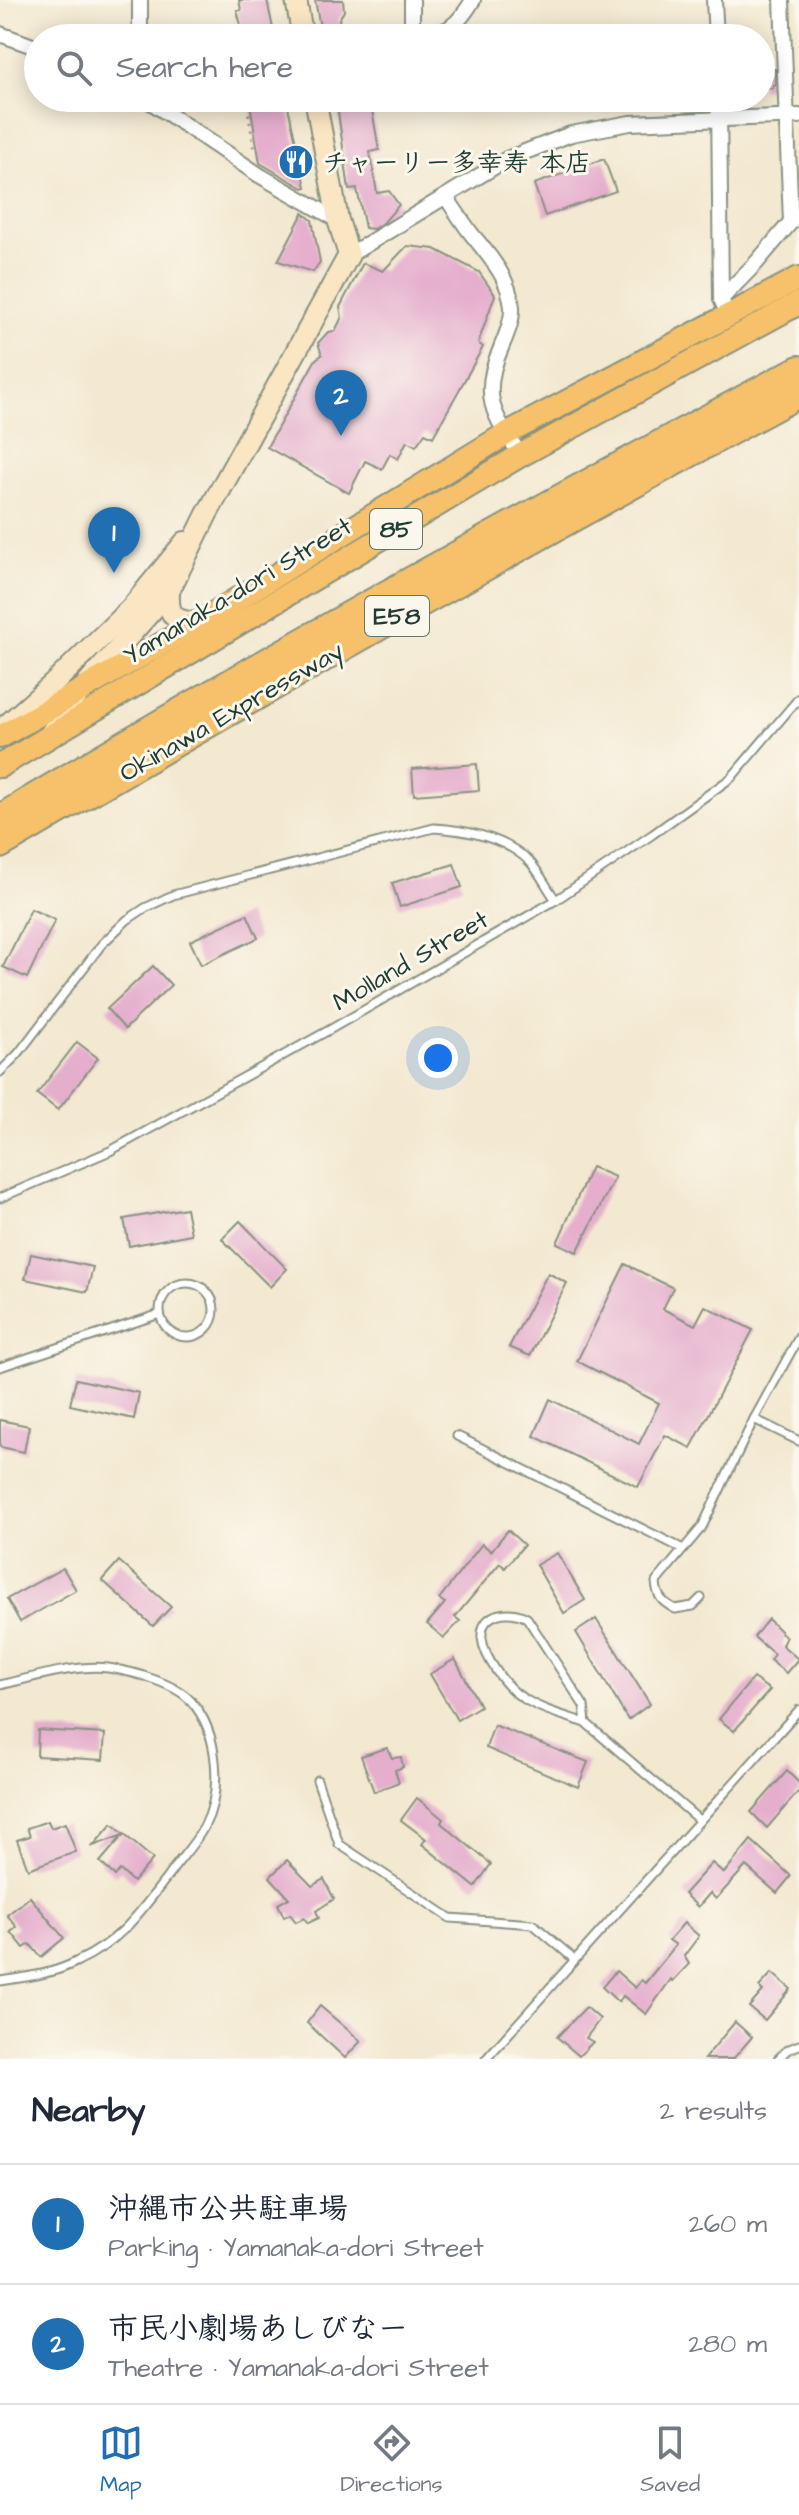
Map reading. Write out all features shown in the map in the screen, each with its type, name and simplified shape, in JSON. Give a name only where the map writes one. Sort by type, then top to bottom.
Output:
[{"type":"highway","name":"Okinawa Expressway","points":[[0,818],[260,665],[506,526],[799,369]]},
{"type":"highway","name":"Okinawa Expressway","points":[[0,845],[272,686],[559,524],[799,394]]},
{"type":"main road","name":"Yamanaka-dori Street","points":[[0,737],[64,697],[198,623],[506,434],[725,307],[799,278]]},
{"type":"main road","name":"Yamanaka-dori Street","points":[[0,766],[521,455],[799,303]]},
{"type":"street","points":[[140,0],[140,24]]},
{"type":"street","points":[[296,0],[300,24]]},
{"type":"street","points":[[412,0],[413,24]]},
{"type":"street","points":[[454,24],[473,0]]},
{"type":"street","points":[[714,0],[715,24]]},
{"type":"street","points":[[725,307],[795,217],[792,116],[782,0]]},
{"type":"street","points":[[0,34],[24,43]]},
{"type":"street","points":[[166,112],[259,175],[338,220]]},
{"type":"street","points":[[318,112],[338,220],[349,255]]},
{"type":"street","points":[[720,112],[725,307]]},
{"type":"street","points":[[0,731],[64,697],[169,591],[207,514],[349,255],[507,159],[571,134],[630,123],[792,116]]},
{"type":"street","points":[[446,197],[505,280],[512,308],[507,334],[491,369],[490,400],[506,434],[521,455]]},
{"type":"street","points":[[47,738],[64,697],[207,514]]},
{"type":"street","points":[[169,591],[171,614],[180,621],[198,623]]},
{"type":"street","points":[[64,697],[85,707],[125,682],[153,673]]},
{"type":"lane","name":"Molland Street","points":[[0,1198],[110,1151],[556,900],[731,778],[799,698]]},
{"type":"lane","points":[[0,1072],[18,1054],[102,944],[136,914],[173,895],[434,828],[460,830],[512,848],[531,863],[556,900]]},
{"type":"lane","points":[[180,1283],[200,1285],[213,1301],[211,1324],[194,1337],[173,1333],[165,1326],[160,1314],[165,1293],[180,1283]]},
{"type":"lane","points":[[0,1367],[160,1314]]},
{"type":"lane","points":[[701,1598],[693,1606],[675,1609],[660,1599],[656,1582],[702,1527],[754,1419],[799,1337]]},
{"type":"lane","points":[[754,1419],[799,1441]]},
{"type":"lane","points":[[457,1436],[683,1549]]},
{"type":"lane","points":[[586,1723],[584,1706],[527,1618],[508,1611],[492,1617],[481,1635],[487,1654],[501,1677],[520,1697],[586,1723],[699,1820]]},
{"type":"lane","points":[[0,1685],[58,1672],[106,1668],[173,1687],[191,1701],[208,1728],[216,1758],[215,1788],[204,1826],[131,1925],[102,1948],[75,1963],[46,1973],[0,1981]]},
{"type":"lane","points":[[486,2059],[797,1715]]},
{"type":"lane","points":[[317,1780],[339,1844],[450,1918],[533,1924],[574,1959]]},
{"type":"lane","points":[[778,2059],[787,2050],[799,2045]]},
{"type":"path","points":[[248,112],[259,175]]},
{"type":"building","points":[[239,0],[267,0],[272,24],[240,24],[237,10],[241,10]]},
{"type":"building","points":[[315,0],[343,0],[344,11],[340,24],[319,24]]},
{"type":"building","points":[[251,112],[289,112],[306,187],[260,163]]},
{"type":"building","points":[[338,112],[372,112],[379,150],[370,152],[377,193],[389,191],[399,205],[384,222],[373,229],[365,228],[357,189],[349,190]]},
{"type":"building","points":[[604,159],[616,191],[545,216],[534,184]]},
{"type":"building","points":[[303,213],[312,220],[320,262],[313,272],[278,261]]},
{"type":"building","points":[[407,246],[435,249],[479,272],[495,295],[478,343],[483,347],[433,437],[425,433],[416,446],[407,441],[398,459],[390,454],[382,469],[365,461],[349,493],[267,447],[316,359],[322,355],[318,343],[328,332],[335,331],[342,317],[340,307],[363,263],[383,271]]},
{"type":"building","points":[[477,764],[479,790],[414,795],[412,769]]},
{"type":"building","points":[[454,864],[462,887],[400,907],[392,883]]},
{"type":"building","points":[[31,909],[55,920],[27,978],[3,967]]},
{"type":"building","points":[[247,914],[258,938],[201,965],[190,941]]},
{"type":"building","points":[[153,966],[171,985],[125,1029],[107,1009]]},
{"type":"building","points":[[77,1042],[98,1058],[58,1110],[37,1094]]},
{"type":"building","points":[[591,1167],[615,1177],[577,1252],[557,1243]]},
{"type":"building","points":[[186,1208],[191,1234],[129,1246],[124,1219]]},
{"type":"building","points":[[240,1221],[287,1269],[270,1287],[222,1239]]},
{"type":"building","points":[[31,1254],[93,1267],[87,1292],[25,1279]]},
{"type":"building","points":[[625,1264],[673,1288],[663,1309],[695,1325],[705,1306],[753,1330],[691,1448],[665,1435],[638,1487],[534,1436],[550,1399],[639,1444],[659,1403],[577,1361]]},
{"type":"building","points":[[548,1273],[567,1283],[530,1356],[509,1347]]},
{"type":"building","points":[[76,1379],[139,1393],[134,1419],[70,1405]]},
{"type":"building","points":[[0,1420],[29,1426],[24,1452],[0,1447]]},
{"type":"building","points":[[508,1530],[524,1545],[505,1568],[500,1563],[455,1617],[460,1621],[444,1638],[427,1624],[445,1603],[439,1599],[482,1544],[491,1551]]},
{"type":"building","points":[[557,1553],[585,1600],[564,1613],[536,1565]]},
{"type":"building","points":[[119,1561],[171,1607],[153,1626],[102,1580]]},
{"type":"building","points":[[63,1568],[76,1590],[20,1622],[7,1599]]},
{"type":"building","points":[[596,1619],[650,1704],[628,1720],[576,1632]]},
{"type":"building","points":[[768,1619],[786,1637],[782,1645],[798,1659],[786,1673],[770,1660],[774,1654],[754,1637]]},
{"type":"building","points":[[455,1659],[480,1706],[457,1720],[430,1674]]},
{"type":"building","points":[[753,1678],[770,1690],[734,1731],[719,1719]]},
{"type":"building","points":[[494,1725],[588,1762],[578,1787],[486,1748]]},
{"type":"building","points":[[38,1730],[105,1734],[103,1760],[37,1756]]},
{"type":"building","points":[[387,1748],[392,1758],[401,1757],[403,1767],[395,1770],[399,1782],[374,1792],[361,1756]]},
{"type":"building","points":[[787,1771],[799,1783],[799,1791],[767,1828],[751,1812]]},
{"type":"building","points":[[417,1798],[443,1819],[441,1823],[491,1864],[475,1887],[422,1844],[426,1839],[401,1820]]},
{"type":"building","points":[[48,1821],[51,1828],[65,1823],[76,1852],[28,1869],[17,1840],[30,1836],[27,1828]]},
{"type":"building","points":[[112,1824],[153,1859],[133,1882],[120,1870],[115,1876],[100,1862],[123,1835],[93,1846]]},
{"type":"building","points":[[751,1840],[791,1876],[777,1893],[746,1866],[716,1899],[710,1893],[698,1907],[684,1894],[712,1863],[724,1873]]},
{"type":"building","points":[[287,1860],[312,1886],[324,1879],[334,1899],[316,1911],[319,1918],[308,1923],[304,1918],[296,1922],[290,1914],[284,1917],[278,1904],[289,1898],[270,1877]]},
{"type":"building","points":[[30,1897],[64,1938],[41,1957],[30,1944],[24,1948],[11,1932],[17,1927],[7,1915]]},
{"type":"building","points":[[684,1923],[699,1936],[684,1956],[689,1964],[673,1981],[671,1979],[646,2014],[623,1996],[618,2002],[602,1987],[616,1971],[635,1988],[641,1980],[645,1983],[676,1945],[669,1940]]},
{"type":"building","points":[[772,1973],[791,1989],[765,2020],[749,2007],[763,1991],[759,1987]]},
{"type":"building","points":[[320,2006],[361,2041],[345,2058],[307,2023]]},
{"type":"building","points":[[586,2007],[600,2019],[586,2038],[593,2042],[579,2056],[557,2037]]},
{"type":"building","points":[[735,2022],[752,2037],[733,2059],[704,2059]]},
{"type":"place","name":"チャーリー多幸寿 本店","points":[[296,162]]},
{"type":"place","name":"市民小劇場あしびなー","points":[[341,436]]},
{"type":"place","name":"沖縄市公共駐車場","points":[[114,573]]}]
